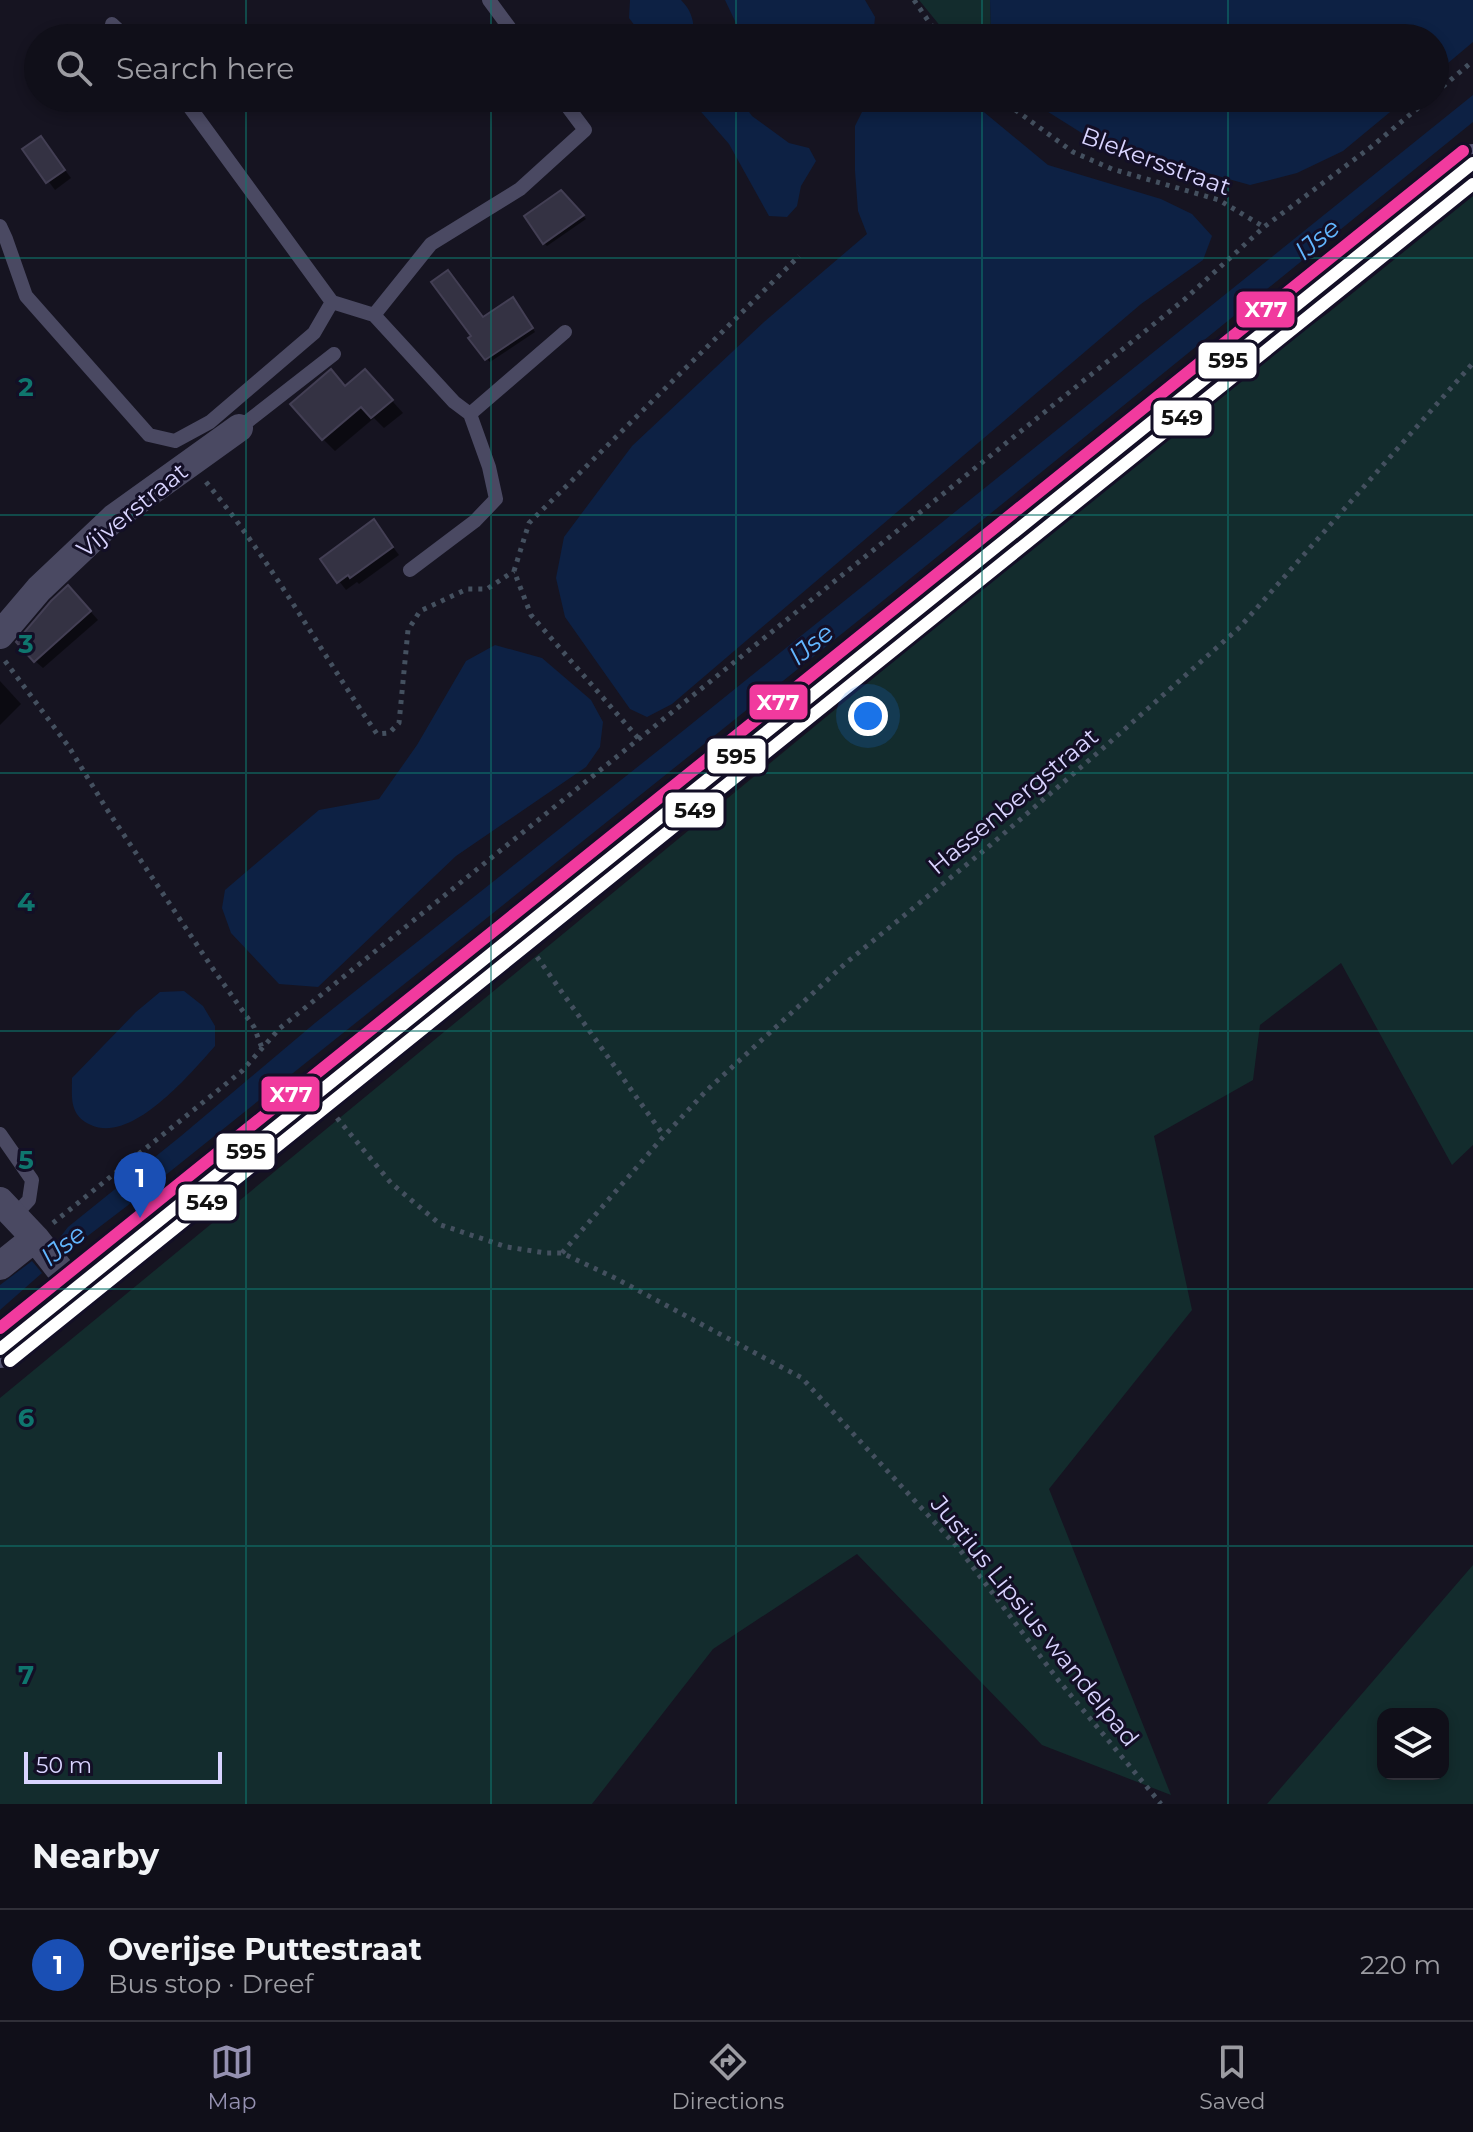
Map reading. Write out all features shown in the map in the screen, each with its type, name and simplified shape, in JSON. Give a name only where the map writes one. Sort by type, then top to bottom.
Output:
[{"type":"main road","points":[[0,1349],[52,1260],[315,1093],[1473,163]]},
{"type":"street","name":"Vijverstraat","points":[[0,635],[39,589],[115,517],[239,428]]},
{"type":"street","points":[[7,1208],[52,1260]]},
{"type":"street","points":[[0,1266],[52,1260]]},
{"type":"lane","points":[[489,0],[507,24]]},
{"type":"lane","points":[[193,112],[332,302],[374,315],[454,402],[470,414],[489,467],[496,499],[475,521],[410,570]]},
{"type":"lane","points":[[374,315],[431,244],[520,189],[585,130],[572,112]]},
{"type":"lane","points":[[0,226],[26,296],[149,435],[175,441],[210,422],[314,333],[332,302]]},
{"type":"lane","points":[[470,414],[565,332]]},
{"type":"lane","points":[[239,428],[334,354]]},
{"type":"lane","points":[[0,1134],[32,1180],[29,1200],[7,1208]]},
{"type":"path","points":[[914,0],[930,24]]},
{"type":"path","points":[[1449,81],[1473,61]]},
{"type":"path","name":"Blekersstraat","points":[[1018,112],[1073,152],[1112,169],[1219,200],[1264,227]]},
{"type":"path","points":[[52,1260],[242,1071],[280,1028],[1185,299],[1264,227],[1413,112]]},
{"type":"path","points":[[638,738],[531,615],[514,571],[529,523],[799,256]]},
{"type":"path","name":"Hassenbergstraat","points":[[562,1253],[707,1090],[847,962],[998,838],[1240,627],[1473,363]]},
{"type":"path","points":[[190,463],[225,505],[377,734],[389,733],[399,723],[408,630],[420,611],[467,589],[487,589],[514,571]]},
{"type":"path","points":[[0,654],[69,747],[106,808],[254,1027],[262,1049]]},
{"type":"path","points":[[517,931],[664,1136]]},
{"type":"path","points":[[315,1093],[391,1183],[441,1225],[507,1247],[562,1253]]},
{"type":"path","name":"Justius Lipsius wandelpad","points":[[562,1253],[802,1378],[960,1550],[1059,1681],[1161,1804]]},
{"type":"green space","points":[[919,0],[990,0],[991,24],[939,24]]},
{"type":"green space","points":[[1473,196],[1473,1145],[1452,1165],[1341,963],[1260,1025],[1253,1080],[1154,1136],[1192,1310],[1049,1489],[1171,1795],[1042,1745],[857,1554],[713,1649],[592,1804],[0,1804],[0,1398],[1230,384],[1328,313]]},
{"type":"green space","points":[[1473,1565],[1473,1804],[1267,1804]]},
{"type":"water","points":[[630,0],[681,0],[688,8],[693,24],[634,24],[629,18]]},
{"type":"water","points":[[725,0],[865,0],[875,17],[874,24],[736,24]]},
{"type":"water","points":[[990,0],[1473,0],[1473,42],[1449,62],[1449,24],[991,24]]},
{"type":"water","name":"IJse","points":[[1473,95],[1473,122],[874,608],[127,1206],[68,1251],[58,1240],[68,1227],[315,1023]]},
{"type":"water","points":[[701,112],[749,112],[789,143],[809,148],[816,161],[801,186],[797,206],[787,217],[769,216],[729,144]]},
{"type":"water","points":[[862,112],[984,112],[1048,165],[1161,199],[1192,214],[1212,236],[1203,260],[1141,304],[672,704],[647,717],[630,709],[565,617],[556,578],[564,537],[632,446],[764,322],[867,234],[858,211],[855,126]]},
{"type":"water","points":[[1048,112],[1390,112],[1343,151],[1297,173],[1250,185],[1096,142]]},
{"type":"water","points":[[495,645],[542,658],[591,700],[603,722],[600,747],[586,767],[456,856],[318,987],[279,984],[231,933],[222,908],[225,890],[319,810],[379,799],[417,745],[466,661]]},
{"type":"water","points":[[184,991],[203,1006],[215,1026],[215,1046],[176,1088],[142,1116],[124,1125],[107,1128],[84,1121],[73,1105],[72,1078],[136,1012],[160,992]]},
{"type":"water","points":[[32,1261],[42,1273],[0,1310],[0,1285]]},
{"type":"building","points":[[41,136],[65,170],[46,183],[22,149]]},
{"type":"building","points":[[561,190],[584,215],[543,244],[524,216]]},
{"type":"building","points":[[448,270],[483,317],[513,297],[533,328],[485,360],[431,282]]},
{"type":"building","points":[[331,369],[345,386],[365,369],[393,400],[371,418],[361,407],[322,440],[290,404]]},
{"type":"building","points":[[374,519],[393,547],[350,578],[348,575],[337,583],[320,559]]},
{"type":"building","points":[[68,585],[91,611],[34,662],[16,642]]},
{"type":"transit line","name":"X77","points":[[0,1328],[1463,151]]},
{"type":"transit line","name":"595","points":[[0,1349],[1473,163]]},
{"type":"transit line","name":"549","points":[[10,1361],[1473,184]]},
{"type":"place","name":"Overijse Puttestraat","points":[[140,1218]]}]
